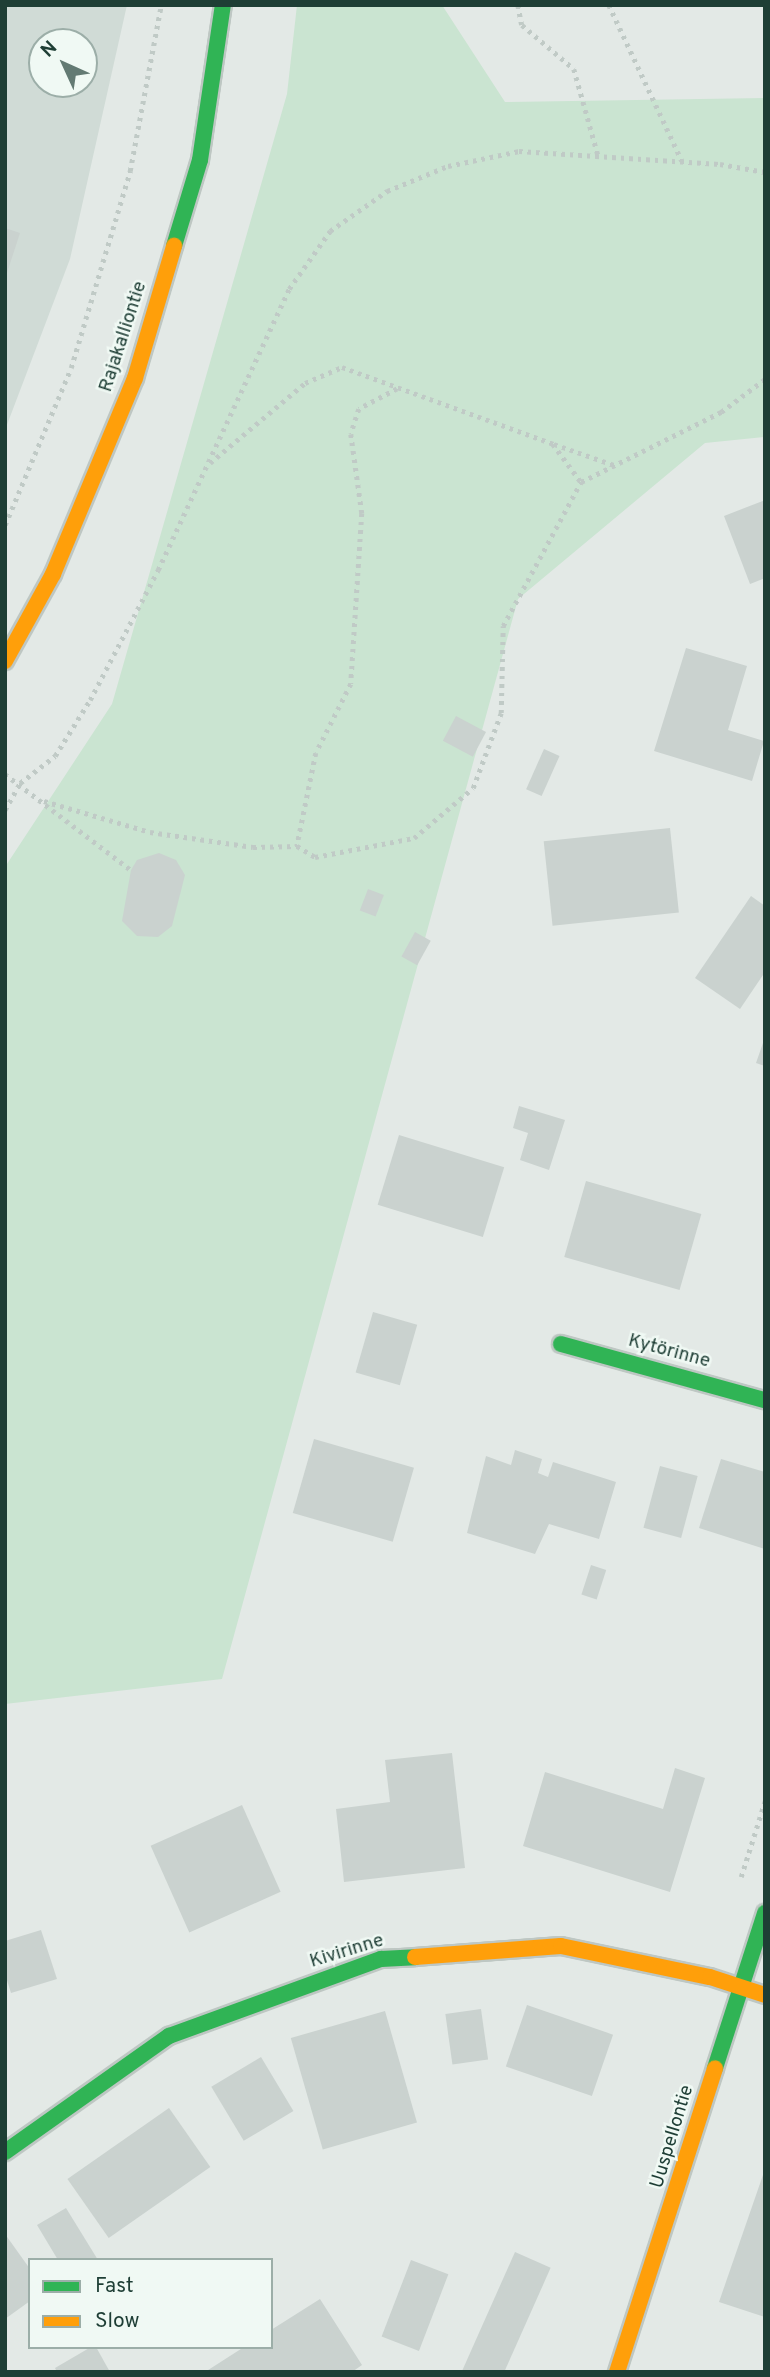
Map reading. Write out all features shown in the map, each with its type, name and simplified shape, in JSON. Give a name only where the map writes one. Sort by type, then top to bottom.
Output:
[{"type":"street","name":"Rajakalliontie","points":[[5,661],[53,574],[135,378],[200,160],[223,5]]},
{"type":"street","name":"Kytörinne","points":[[561,1344],[765,1400]]},
{"type":"street","name":"Uuspellontie","points":[[617,2372],[765,1913]]},
{"type":"street","name":"Kivirinne","points":[[5,2152],[169,2036],[381,1959],[561,1946],[765,1995]]},
{"type":"path","points":[[5,525],[71,368],[130,171],[161,5]]},
{"type":"path","points":[[518,5],[522,25],[574,69],[598,155]]},
{"type":"path","points":[[609,5],[682,161]]},
{"type":"path","points":[[5,810],[20,783],[55,756],[90,700],[207,466],[289,289],[330,231],[387,191],[448,166],[519,151],[682,161],[765,172]]},
{"type":"path","points":[[207,466],[305,383],[342,367],[614,465]]},
{"type":"path","points":[[44,801],[150,832],[253,847],[297,846],[315,857],[414,838],[473,788],[501,713],[503,626],[582,482],[721,412],[765,379]]},
{"type":"path","points":[[297,846],[316,753],[351,684],[362,513],[351,434],[359,409],[397,389]]},
{"type":"path","points":[[553,444],[582,482]]},
{"type":"path","points":[[5,774],[44,801],[131,870]]},
{"type":"shaded area","points":[[5,5],[127,5],[70,259],[5,430]]},
{"type":"green space","points":[[297,5],[442,5],[505,102],[765,98],[765,437],[705,443],[518,599],[222,1679],[5,1704],[5,867],[112,704],[287,94]]},
{"type":"building","points":[[5,228],[20,233],[6,276],[5,276]]},
{"type":"building","points":[[765,500],[765,578],[750,584],[724,516]]},
{"type":"building","points":[[686,648],[747,666],[728,730],[764,741],[752,781],[654,751]]},
{"type":"building","points":[[456,716],[486,732],[473,757],[443,741]]},
{"type":"building","points":[[544,749],[560,756],[542,796],[526,789]]},
{"type":"building","points":[[670,828],[679,913],[553,926],[544,841]]},
{"type":"building","points":[[159,853],[176,860],[185,875],[172,926],[158,937],[137,936],[122,921],[131,870],[137,860]]},
{"type":"building","points":[[368,889],[384,895],[376,917],[360,910]]},
{"type":"building","points":[[751,896],[765,906],[765,972],[740,1009],[695,978]]},
{"type":"building","points":[[415,932],[431,941],[417,965],[401,956]]},
{"type":"building","points":[[765,1040],[765,1066],[756,1063]]},
{"type":"building","points":[[519,1106],[565,1120],[549,1170],[520,1160],[528,1133],[513,1128]]},
{"type":"building","points":[[399,1135],[504,1167],[483,1237],[378,1205]]},
{"type":"building","points":[[586,1181],[701,1214],[680,1290],[564,1257]]},
{"type":"building","points":[[373,1312],[417,1325],[400,1385],[356,1373]]},
{"type":"building","points":[[314,1439],[414,1468],[393,1542],[293,1513]]},
{"type":"building","points":[[515,1450],[542,1459],[538,1473],[548,1477],[553,1462],[616,1482],[599,1539],[549,1524],[535,1554],[467,1533],[486,1456],[511,1465]]},
{"type":"building","points":[[721,1459],[765,1472],[765,1549],[699,1528]]},
{"type":"building","points":[[660,1466],[698,1476],[681,1538],[643,1528]]},
{"type":"building","points":[[591,1565],[606,1570],[597,1599],[581,1594]]},
{"type":"building","points":[[452,1753],[465,1868],[344,1882],[336,1809],[390,1802],[385,1760]]},
{"type":"building","points":[[675,1768],[705,1778],[670,1892],[523,1846],[545,1772],[663,1809]]},
{"type":"building","points":[[242,1805],[281,1892],[189,1932],[151,1846]]},
{"type":"building","points":[[41,1930],[57,1979],[11,1993],[5,1974],[5,1941]]},
{"type":"building","points":[[527,2005],[613,2035],[592,2096],[506,2066]]},
{"type":"building","points":[[481,2009],[488,2060],[452,2065],[445,2014]]},
{"type":"building","points":[[385,2011],[417,2123],[323,2150],[291,2038]]},
{"type":"building","points":[[261,2057],[293,2111],[244,2141],[211,2087]]},
{"type":"building","points":[[169,2108],[210,2167],[109,2238],[67,2179]]},
{"type":"building","points":[[765,2172],[765,2317],[719,2302]]},
{"type":"building","points":[[66,2208],[97,2258],[57,2258],[37,2225]]},
{"type":"building","points":[[5,2234],[28,2266],[28,2302],[5,2319]]},
{"type":"building","points":[[515,2252],[551,2268],[504,2372],[462,2372]]},
{"type":"building","points":[[411,2260],[448,2274],[419,2351],[382,2337]]},
{"type":"building","points":[[320,2299],[362,2365],[352,2372],[205,2372],[241,2349],[273,2349],[273,2329]]},
{"type":"building","points":[[88,2349],[97,2349],[110,2372],[57,2372],[55,2368]]},
{"type":"traffic: fast","points":[[174,246],[200,160],[223,5]]},
{"type":"traffic: fast","points":[[561,1344],[765,1400]]},
{"type":"traffic: fast","points":[[715,2068],[765,1913]]},
{"type":"traffic: fast","points":[[5,2152],[169,2036],[381,1959],[415,1957]]},
{"type":"traffic: slow","points":[[5,661],[53,574],[135,378],[174,246]]},
{"type":"traffic: slow","points":[[415,1957],[561,1946],[710,1977],[765,1995]]},
{"type":"traffic: slow","points":[[617,2372],[715,2068]]}]
